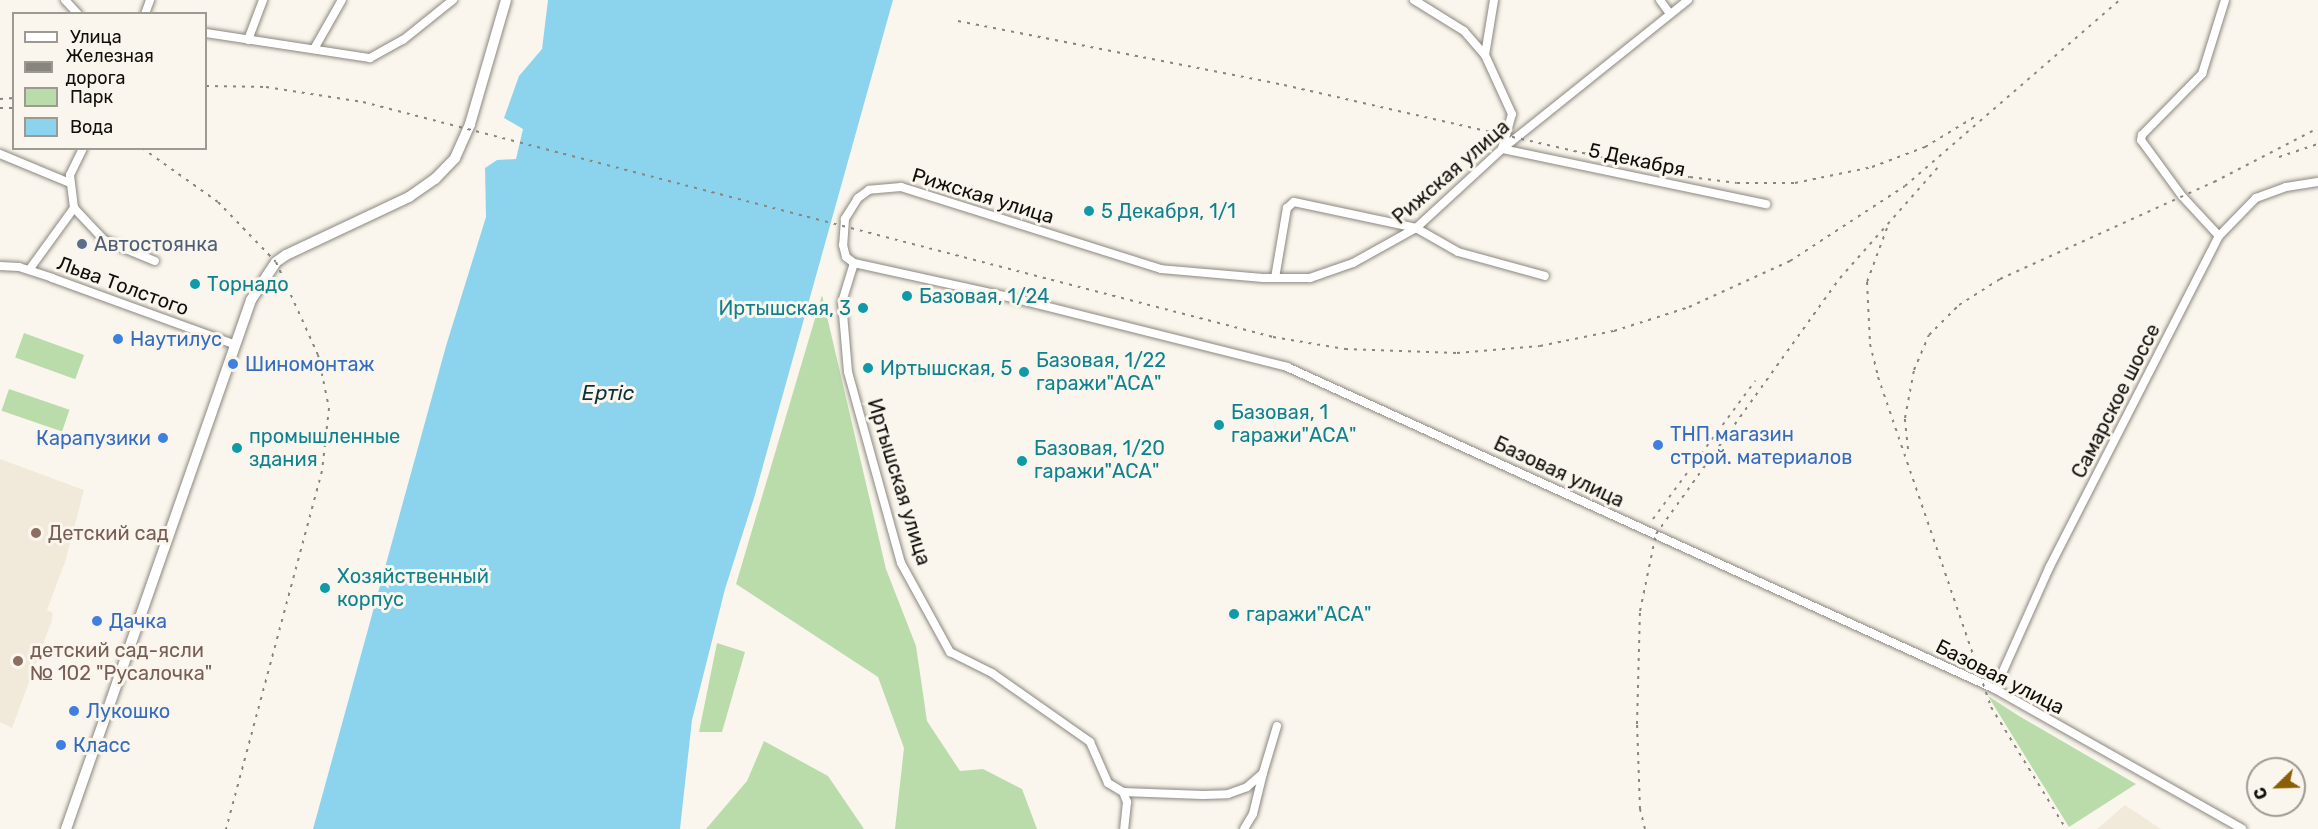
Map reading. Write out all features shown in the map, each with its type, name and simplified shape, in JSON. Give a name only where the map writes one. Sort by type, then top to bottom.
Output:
[{"type":"main road","points":[[66,829],[233,344],[251,300],[276,262],[308,242],[409,197],[435,179],[455,158],[470,124],[506,0]]},
{"type":"street","points":[[65,0],[76,12]]},
{"type":"street","points":[[248,40],[263,0]]},
{"type":"street","points":[[314,50],[342,0]]},
{"type":"street","points":[[207,33],[370,58],[403,40],[453,0]]},
{"type":"street","points":[[1414,0],[1464,32],[1485,55],[1512,114],[1502,149]]},
{"type":"street","points":[[1485,55],[1494,0]]},
{"type":"street","points":[[1660,0],[1670,14]]},
{"type":"street","name":"Рижская улица","points":[[854,263],[846,257],[843,232],[849,209],[869,190],[901,187],[1161,269],[1275,278],[1310,278],[1353,264],[1416,228],[1502,149],[1688,0]]},
{"type":"street","points":[[2219,236],[2182,196],[2141,140],[2142,135],[2202,74],[2226,0]]},
{"type":"street","name":"5 Декабря","points":[[1502,149],[1766,204]]},
{"type":"street","points":[[82,150],[70,175],[74,208],[104,240],[155,261]]},
{"type":"street","points":[[0,154],[70,183]]},
{"type":"street","name":"Самарское шоссе","points":[[1995,689],[2049,568],[2219,236],[2256,198],[2286,187],[2318,182]]},
{"type":"street","points":[[1275,278],[1287,208],[1294,202],[1416,228],[1458,252],[1545,276]]},
{"type":"street","points":[[29,270],[74,208]]},
{"type":"street","name":"Базовая улица","points":[[854,263],[1013,298],[1287,368],[1995,689],[2242,829]]},
{"type":"street","name":"Иртышская улица","points":[[854,263],[842,302],[848,372],[902,563],[950,652],[992,673],[1090,742],[1108,783],[1123,792]]},
{"type":"street","name":"Льва Толстого","points":[[0,266],[29,270],[233,344]]},
{"type":"street","points":[[1244,829],[1253,814],[1277,726]]},
{"type":"street","points":[[1124,829],[1127,802],[1123,792],[1228,794],[1247,786],[1263,774]]},
{"type":"shaded area","name":"Детский сад","points":[[0,459],[84,490],[65,562],[47,610],[53,613],[51,623],[12,728],[0,722]]},
{"type":"shaded area","points":[[2125,805],[2161,829],[2097,829]]},
{"type":"green space","points":[[822,295],[886,569],[916,646],[927,721],[960,771],[983,769],[1022,789],[1037,829],[895,829],[904,748],[878,677],[736,584]]},
{"type":"green space","points":[[24,333],[84,355],[75,379],[15,357]]},
{"type":"green space","points":[[9,389],[70,410],[62,432],[2,411]]},
{"type":"green space","points":[[717,643],[745,652],[722,732],[699,732]]},
{"type":"green space","points":[[1988,696],[2019,716],[2136,784],[2069,827]]},
{"type":"green space","points":[[764,741],[828,776],[864,829],[706,829],[747,781]]},
{"type":"water","name":"Ертіс","points":[[548,0],[893,0],[754,498],[725,589],[692,720],[680,829],[313,829],[446,346],[486,217],[485,168],[497,160],[516,159],[523,129],[504,118],[519,76],[542,49]]},
{"type":"railway","points":[[207,86],[266,87],[363,102],[1273,337],[1345,349],[1457,353],[1540,346],[1614,331],[1689,307],[1790,261],[1905,186],[2120,0]]},
{"type":"railway","points":[[958,21],[1284,85],[1690,177],[1737,183],[1795,183],[1872,167],[1925,147],[1976,116]]},
{"type":"railway","points":[[0,99],[12,98]]},
{"type":"railway","points":[[0,108],[12,108]]},
{"type":"railway","points":[[1908,449],[1905,418],[1914,370],[1929,335],[1959,305],[2000,279],[2214,182],[2318,128]]},
{"type":"railway","points":[[2279,157],[2318,144]]},
{"type":"railway","points":[[145,150],[218,202],[276,262],[318,355],[329,408],[322,471],[226,829]]},
{"type":"railway","points":[[1645,829],[1640,809],[1637,724],[1640,611],[1656,534],[1840,278],[1939,166]]},
{"type":"railway","points":[[1887,228],[1867,282],[1870,344],[1878,377],[1991,707],[2066,829]]},
{"type":"railway","points":[[1653,519],[1755,381]]},
{"type":"place","name":"5 Декабря, 1/1","points":[[1089,211]]},
{"type":"place","name":"Автостоянка","points":[[82,244]]},
{"type":"place","name":"Торнадо","points":[[195,284]]},
{"type":"place","name":"Базовая, 1/24","points":[[907,296]]},
{"type":"place","name":"Иртышская, 3","points":[[863,308]]},
{"type":"place","name":"Наутилус","points":[[118,339]]},
{"type":"place","name":"Шиномонтаж","points":[[233,364]]},
{"type":"place","name":"Иртышская, 5","points":[[868,368]]},
{"type":"place","name":"Базовая, 1/22 гаражи\"ACА\"","points":[[1024,372]]},
{"type":"place","name":"Базовая, 1 гаражи\"ACА\"","points":[[1219,425]]},
{"type":"place","name":"Карапузики","points":[[163,438]]},
{"type":"place","name":"ТНП магазин строй. материалов","points":[[1658,445]]},
{"type":"place","name":"промышленные здания","points":[[237,448]]},
{"type":"place","name":"Базовая, 1/20 гаражи\"ACА\"","points":[[1022,461]]},
{"type":"place","name":"Детский сад","points":[[36,533]]},
{"type":"place","name":"Хозяйственный корпус","points":[[325,588]]},
{"type":"place","name":"гаражи\"ACА\"","points":[[1234,614]]},
{"type":"place","name":"Дачка","points":[[97,621]]},
{"type":"place","name":"детский сад-ясли № 102 \"Русалочка\"","points":[[18,661]]},
{"type":"place","name":"Лукошко","points":[[74,711]]},
{"type":"place","name":"Класс","points":[[61,745]]}]
